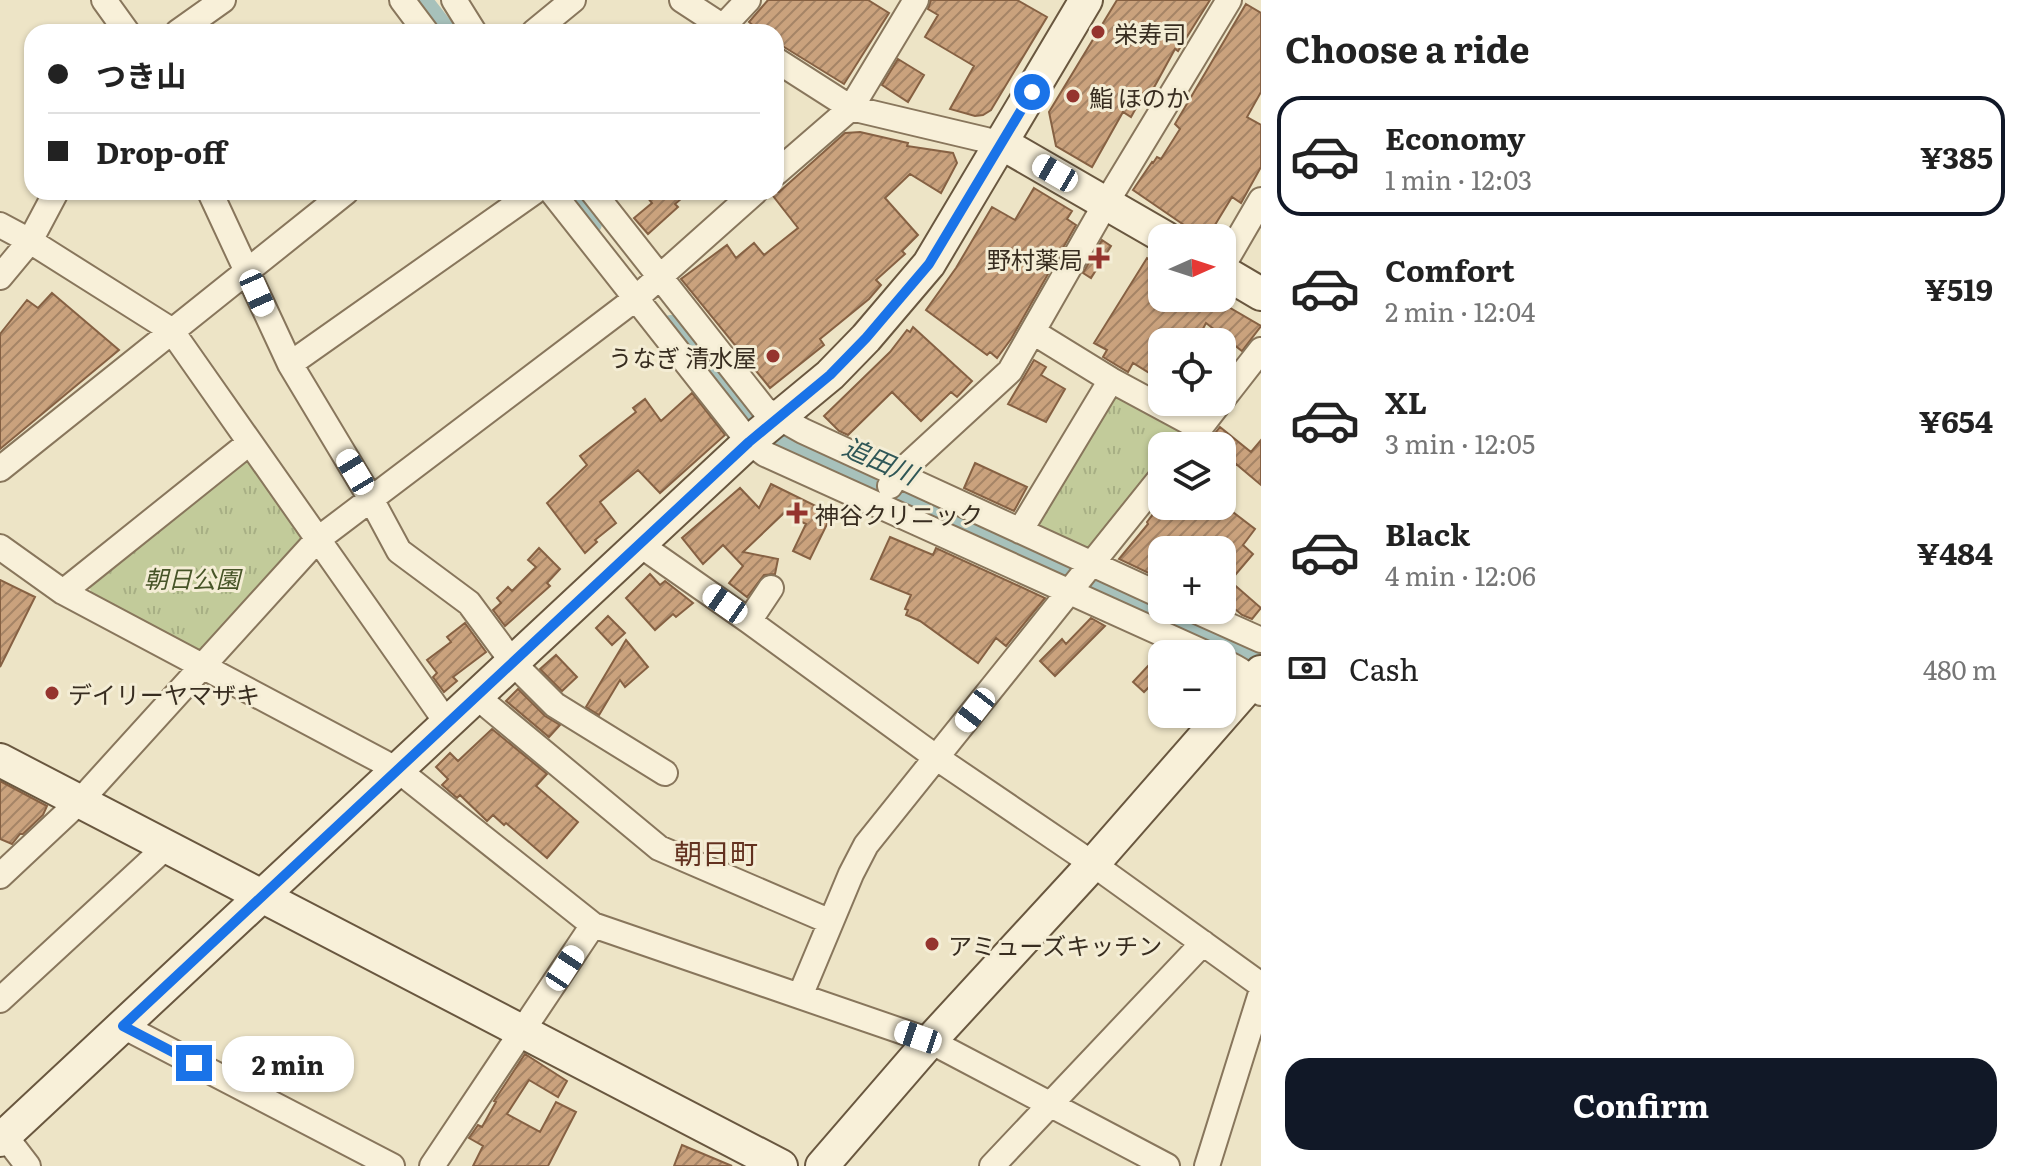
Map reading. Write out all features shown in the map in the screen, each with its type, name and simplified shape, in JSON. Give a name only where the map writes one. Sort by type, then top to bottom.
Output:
[{"type":"street","points":[[104,0],[121,24]]},
{"type":"street","points":[[189,24],[223,0]]},
{"type":"street","points":[[402,0],[420,24]]},
{"type":"street","points":[[454,0],[469,24]]},
{"type":"street","points":[[544,24],[573,0]]},
{"type":"street","points":[[682,0],[716,24]]},
{"type":"street","points":[[729,24],[748,0]]},
{"type":"street","points":[[784,166],[851,108],[916,0]]},
{"type":"street","points":[[28,1166],[2,1138],[749,442],[779,419],[866,338],[929,264],[1086,0]]},
{"type":"street","points":[[880,505],[897,475],[1010,371],[1106,203],[1229,0]]},
{"type":"street","points":[[784,65],[851,108],[1003,144],[1148,228]]},
{"type":"street","points":[[0,277],[30,241],[52,200]]},
{"type":"street","points":[[214,200],[290,364],[399,551],[469,603],[514,664],[555,705],[665,773]]},
{"type":"street","points":[[0,469],[336,200]]},
{"type":"street","points":[[290,364],[523,200]]},
{"type":"street","points":[[566,200],[635,299],[749,442],[765,454],[1176,640]]},
{"type":"street","points":[[599,200],[764,409],[897,475],[1148,590]]},
{"type":"street","points":[[0,876],[80,801],[317,540],[635,299],[746,200]]},
{"type":"street","points":[[1236,244],[1261,200]]},
{"type":"street","points":[[0,225],[171,330],[447,723]]},
{"type":"street","points":[[1236,278],[1261,294]]},
{"type":"street","points":[[1033,332],[1111,380],[1186,432]]},
{"type":"street","points":[[1236,382],[1261,350]]},
{"type":"street","points":[[1020,531],[1111,380]]},
{"type":"street","points":[[1197,432],[1209,416]]},
{"type":"street","points":[[63,592],[249,443]]},
{"type":"street","points":[[800,996],[866,845],[1148,494]]},
{"type":"street","points":[[639,544],[1261,985]]},
{"type":"street","points":[[0,547],[63,592],[398,770],[593,925],[930,1041],[1167,1166]]},
{"type":"street","points":[[749,621],[771,588]]},
{"type":"street","points":[[1225,624],[1261,640]]},
{"type":"street","points":[[822,1166],[930,1041],[1259,682],[1236,667]]},
{"type":"street","points":[[477,697],[659,848],[831,922]]},
{"type":"street","points":[[0,760],[781,1166]]},
{"type":"street","points":[[0,1000],[167,846]]},
{"type":"street","points":[[432,1166],[593,925]]},
{"type":"street","points":[[992,1166],[1203,943]]},
{"type":"street","points":[[1207,1166],[1261,993]]},
{"type":"street","points":[[123,1026],[392,1166]]},
{"type":"green space","points":[[1116,391],[1148,410],[1148,416],[1158,416],[1183,431],[1148,432],[1148,476],[1091,551],[1034,527]]},
{"type":"green space","name":"朝日公園","points":[[242,458],[250,460],[301,531],[302,543],[209,648],[197,651],[91,593],[89,583]]},
{"type":"building","points":[[768,0],[868,0],[889,13],[844,84],[784,47],[784,24],[749,22]]},
{"type":"building","points":[[931,0],[1017,0],[1047,17],[991,110],[983,115],[975,116],[950,109],[974,66],[925,37],[938,15],[928,9]]},
{"type":"building","points":[[1117,0],[1210,0],[1178,51],[1175,49],[1146,102],[1141,99],[1131,117],[1123,112],[1092,167],[1056,146],[1049,112]]},
{"type":"building","points":[[1246,4],[1261,13],[1261,92],[1247,117],[1261,125],[1261,167],[1241,203],[1232,197],[1216,224],[1183,224],[1133,190],[1152,162],[1157,157],[1161,159],[1180,129],[1175,124]]},
{"type":"building","points":[[898,59],[924,75],[908,102],[882,85]]},
{"type":"building","points":[[860,132],[908,143],[907,146],[953,153],[957,163],[941,193],[910,174],[885,198],[918,235],[902,251],[905,254],[876,280],[881,285],[869,299],[820,339],[824,345],[770,388],[681,279],[727,245],[736,258],[754,243],[764,255],[798,228],[776,200],[784,200],[784,188],[845,133]]},
{"type":"building","points":[[1034,188],[1072,211],[1067,219],[1076,225],[997,358],[990,352],[987,355],[926,310],[956,268],[992,207],[1015,220]]},
{"type":"building","points":[[650,200],[680,200],[675,204],[678,207],[648,234],[634,218],[652,203]]},
{"type":"building","points":[[1102,240],[1111,246],[1091,278],[1083,273]]},
{"type":"building","points":[[1147,258],[1148,312],[1236,311],[1261,326],[1242,351],[1236,346],[1236,328],[1212,328],[1206,323],[1203,328],[1148,328],[1148,372],[1133,363],[1128,372],[1103,357],[1107,350],[1094,343]]},
{"type":"building","points":[[52,293],[119,350],[0,449],[0,334],[27,300],[38,308]]},
{"type":"building","points":[[913,327],[972,381],[957,397],[951,392],[921,421],[892,392],[848,435],[839,431],[824,416]]},
{"type":"building","points":[[1034,360],[1046,367],[1041,375],[1065,389],[1046,422],[1008,404]]},
{"type":"building","points":[[692,393],[725,435],[660,493],[638,470],[600,502],[616,523],[585,553],[547,503],[587,465],[580,456],[636,412],[633,408],[645,399],[661,421]]},
{"type":"building","points":[[1236,440],[1251,452],[1261,440],[1261,485],[1236,464]]},
{"type":"building","points":[[975,463],[1027,487],[1014,511],[964,488]]},
{"type":"building","points":[[771,484],[832,514],[810,559],[793,551],[806,524],[784,513],[743,552],[778,559],[775,574],[764,575],[747,597],[729,583],[743,566],[723,545],[703,564],[682,538],[740,488],[759,508]]},
{"type":"building","points":[[1236,514],[1255,529],[1243,545],[1253,554],[1236,574],[1236,536],[1148,536],[1148,573],[1119,559],[1147,522],[1236,520]]},
{"type":"building","points":[[890,537],[933,555],[936,548],[1045,598],[1006,646],[996,638],[978,663],[920,621],[906,615],[908,610],[905,609],[911,595],[871,579]]},
{"type":"building","points":[[539,548],[560,569],[547,583],[550,586],[505,626],[493,610],[501,603],[497,598],[508,587],[512,591],[536,567],[528,560]]},
{"type":"building","points":[[650,574],[660,585],[665,581],[693,603],[676,617],[673,614],[655,630],[626,598]]},
{"type":"building","points":[[0,580],[35,597],[0,667]]},
{"type":"building","points":[[1236,586],[1261,608],[1252,619],[1236,610]]},
{"type":"building","points":[[608,616],[625,633],[612,645],[596,628]]},
{"type":"building","points":[[1091,618],[1105,626],[1055,676],[1040,661],[1062,639],[1066,644]]},
{"type":"building","points":[[465,623],[486,652],[453,677],[457,681],[444,692],[433,677],[437,673],[427,660],[451,642],[447,637]]},
{"type":"building","points":[[626,640],[648,667],[625,687],[620,680],[599,715],[586,707]]},
{"type":"building","points":[[556,655],[577,677],[562,691],[540,669]]},
{"type":"building","points":[[1148,666],[1148,688],[1144,692],[1133,682]]},
{"type":"building","points":[[518,689],[545,716],[560,725],[549,737],[506,701]]},
{"type":"building","points":[[492,729],[547,774],[536,786],[578,822],[547,858],[506,823],[504,825],[493,815],[487,821],[460,795],[457,798],[442,785],[448,779],[436,767],[450,753],[458,761]]},
{"type":"building","points":[[0,781],[47,806],[43,815],[12,844],[0,839]]},
{"type":"building","points":[[525,1054],[567,1081],[558,1097],[529,1080],[507,1114],[540,1132],[556,1102],[576,1112],[548,1166],[473,1166],[483,1146],[469,1138],[478,1125],[482,1127],[494,1101]]},
{"type":"building","points":[[682,1145],[732,1166],[674,1166]]},
{"type":"waterway","name":"追田川","points":[[422,0],[441,24]]},
{"type":"waterway","name":"追田川","points":[[574,200],[592,224]]},
{"type":"waterway","name":"追田川","points":[[671,325],[744,414],[801,451],[1261,659]]},
{"type":"place","name":"栄寿司","points":[[1098,32]]},
{"type":"place","name":"鮨 ほのか","points":[[1073,96]]},
{"type":"place","name":"野村薬局","points":[[1099,258]]},
{"type":"place","name":"うなぎ 清水屋","points":[[773,356]]},
{"type":"place","name":"神谷クリニック","points":[[797,513]]},
{"type":"place","name":"デイリーヤマザキ","points":[[52,693]]},
{"type":"place","name":"アミューズキッチン","points":[[932,944]]},
{"type":"district","name":"朝日町","points":[[716,852]]},
{"type":"route","points":[[194,1063],[123,1026],[749,442],[830,375],[929,264],[1032,92]]}]
